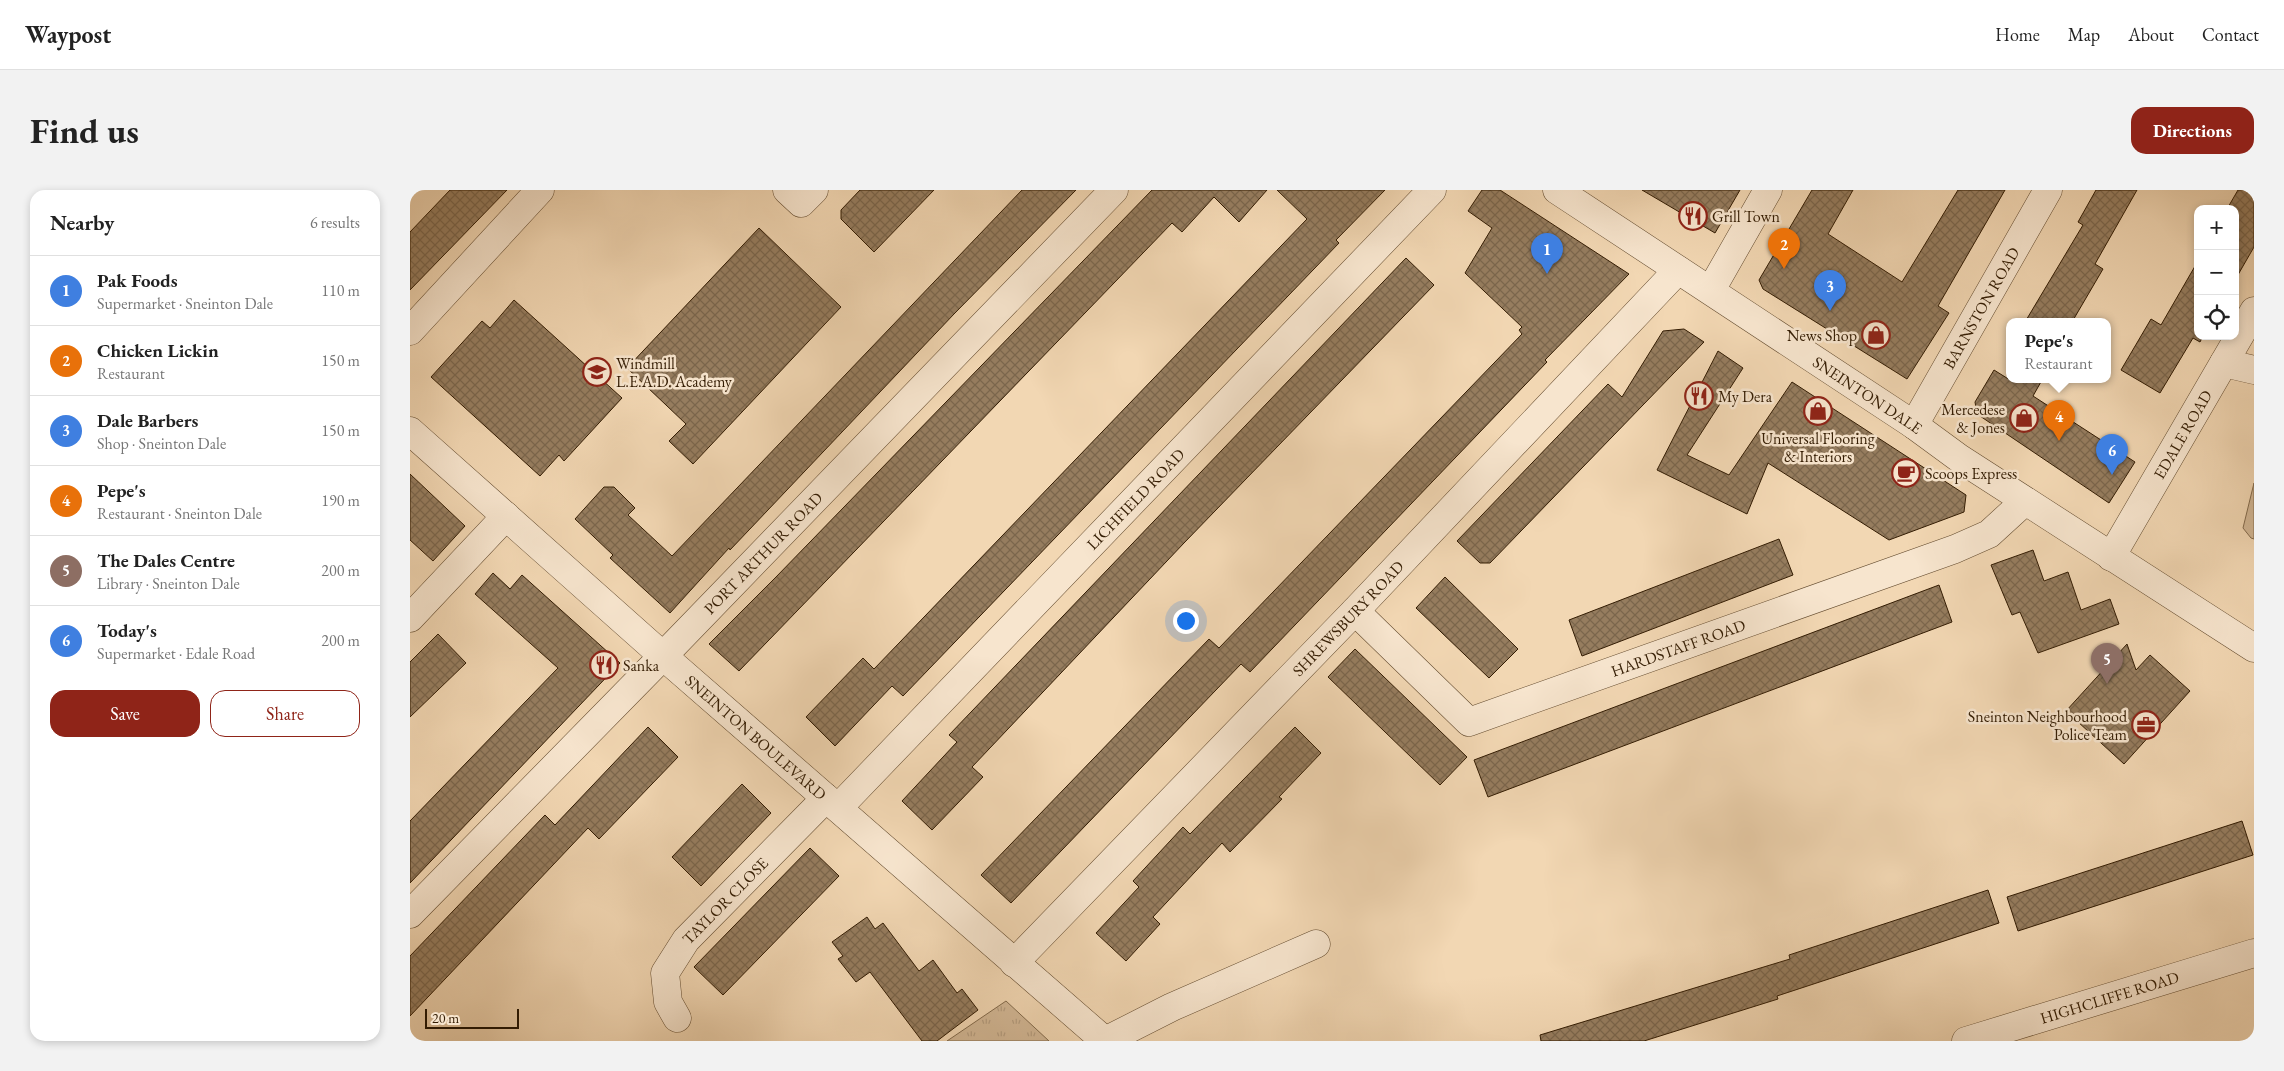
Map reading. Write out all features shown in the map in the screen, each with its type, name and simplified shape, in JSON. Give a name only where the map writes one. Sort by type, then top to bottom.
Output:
[{"type":"street","points":[[410,331],[540,190]]},
{"type":"street","points":[[787,190],[801,203],[814,190]]},
{"type":"street","name":"PORT ARTHUR ROAD","points":[[410,914],[663,656],[1114,190]]},
{"type":"street","name":"LICHFIELD ROAD","points":[[832,803],[1432,190]]},
{"type":"street","name":"SNEINTON DALE","points":[[1557,190],[1914,425],[1959,458],[2254,648]]},
{"type":"street","points":[[1711,290],[1768,190]]},
{"type":"street","name":"BARNSTON ROAD","points":[[1914,425],[2048,190]]},
{"type":"street","name":"SHREWSBURY ROAD","points":[[1014,963],[1355,611],[1678,270]]},
{"type":"street","name":"EDALE ROAD","points":[[2112,557],[2254,311]]},
{"type":"street","points":[[2224,363],[2254,370]]},
{"type":"street","name":"SNEINTON BOULEVARD","points":[[410,431],[663,656],[1105,1041]]},
{"type":"street","name":"HARDSTAFF ROAD","points":[[1355,611],[1469,722],[1954,549],[1989,534],[2025,500]]},
{"type":"street","points":[[410,618],[506,516]]},
{"type":"street","name":"TAYLOR CLOSE","points":[[677,1018],[668,1002],[665,972],[686,940],[832,803]]},
{"type":"street","points":[[1105,1041],[1172,1007],[1316,944]]},
{"type":"street","name":"HIGHCLIFFE ROAD","points":[[1966,1041],[2254,953]]},
{"type":"green space","points":[[2254,483],[2254,539],[2243,528]]},
{"type":"green space","points":[[1006,1001],[1049,1041],[947,1041]]},
{"type":"building","points":[[450,190],[507,190],[410,290],[410,232]]},
{"type":"building","points":[[860,190],[934,190],[874,252],[841,219],[841,210]]},
{"type":"building","points":[[1022,190],[1076,190],[954,314],[730,550],[729,548],[670,613],[610,558],[613,555],[575,519],[604,487],[614,487],[635,508],[628,515],[672,556]]},
{"type":"building","points":[[1152,190],[1267,190],[1239,222],[1214,197],[1182,232],[1172,223],[739,671],[709,644],[776,577]]},
{"type":"building","points":[[1277,190],[1385,190],[1336,240],[1339,243],[903,696],[892,686],[835,746],[806,717],[863,658],[874,669],[1307,219]]},
{"type":"building","points":[[1482,190],[1500,190],[1629,274],[1545,360],[1547,362],[1250,672],[1241,664],[1011,903],[981,875],[1209,639],[1219,648],[1522,334],[1519,330],[1522,327],[1465,273],[1492,228],[1468,211]]},
{"type":"building","points":[[1642,190],[1740,190],[1715,233]]},
{"type":"building","points":[[1812,190],[1853,190],[1828,234],[1902,282],[1958,190],[2005,190],[1938,306],[1949,313],[1907,379],[1763,289],[1759,280]]},
{"type":"building","points":[[2096,190],[2137,190],[2095,264],[2103,269],[2074,318],[2027,318],[2083,225],[2078,222]]},
{"type":"building","points":[[2238,190],[2254,190],[2254,247],[2239,273],[2239,205],[2229,205]]},
{"type":"building","points":[[759,228],[841,307],[693,464],[669,441],[686,424],[627,368]]},
{"type":"building","points":[[1406,258],[1434,285],[1184,543],[972,767],[983,777],[932,830],[902,801],[957,742],[949,735]]},
{"type":"building","points":[[2194,268],[2194,339],[2160,393],[2121,370],[2151,319],[2161,325]]},
{"type":"building","points":[[514,300],[622,398],[564,461],[559,455],[540,476],[431,377],[482,321],[490,328]]},
{"type":"building","points":[[1684,329],[1704,342],[1490,563],[1480,563],[1457,541],[1608,384],[1622,397],[1663,331]]},
{"type":"building","points":[[1718,351],[1743,368],[1687,455],[1729,475],[1792,382],[1966,495],[1964,512],[1889,540],[1768,463],[1747,514],[1657,470]]},
{"type":"building","points":[[1994,370],[2006,378],[2006,383],[2040,383],[2033,396],[2135,462],[2109,503],[1977,414],[1975,402]]},
{"type":"building","points":[[410,474],[465,526],[433,561],[410,540]]},
{"type":"building","points":[[1779,539],[1793,575],[1582,656],[1569,620]]},
{"type":"building","points":[[2033,550],[2044,581],[2068,572],[2081,610],[2110,599],[2119,624],[2038,653],[2020,612],[2012,615],[1991,565]]},
{"type":"building","points":[[493,573],[510,589],[522,575],[620,663],[410,883],[410,821],[558,668],[475,594]]},
{"type":"building","points":[[1445,577],[1518,649],[1489,678],[1416,608]]},
{"type":"building","points":[[1939,585],[1952,622],[1488,797],[1474,760]]},
{"type":"building","points":[[438,634],[466,663],[410,717],[410,662]]},
{"type":"building","points":[[2127,644],[2136,670],[2150,655],[2190,691],[2124,764],[2066,711]]},
{"type":"building","points":[[1355,649],[1467,757],[1440,785],[1328,677]]},
{"type":"building","points":[[648,727],[678,757],[599,839],[588,828],[410,1016],[410,956],[545,815],[555,825]]},
{"type":"building","points":[[1295,727],[1321,753],[1279,797],[1282,799],[1230,852],[1222,843],[1153,917],[1160,924],[1126,961],[1096,933],[1139,887],[1133,881],[1183,827],[1190,834]]},
{"type":"building","points":[[742,784],[771,813],[701,886],[672,857]]},
{"type":"building","points":[[2242,821],[2253,855],[2018,931],[2007,897]]},
{"type":"building","points":[[810,848],[839,876],[723,995],[694,967]]},
{"type":"building","points":[[1988,890],[1999,923],[1777,996],[1778,999],[1644,1041],[1541,1041],[1540,1035],[1790,959],[1789,955]]},
{"type":"building","points":[[867,917],[875,929],[883,923],[919,971],[933,960],[957,993],[962,989],[978,1010],[937,1041],[922,1041],[870,972],[856,982],[838,959],[843,956],[832,942]]},
{"type":"place","name":"Grill Town","points":[[1693,216]]},
{"type":"place","name":"Chicken Lickin","points":[[1784,269]]},
{"type":"place","name":"Pak Foods","points":[[1547,274]]},
{"type":"place","name":"Dale Barbers","points":[[1830,311]]},
{"type":"place","name":"News Shop","points":[[1876,335]]},
{"type":"place","name":"Windmill L.E.A.D. Academy","points":[[597,372]]},
{"type":"place","name":"My Dera","points":[[1699,396]]},
{"type":"place","name":"Universal Flooring & Interiors","points":[[1818,411]]},
{"type":"place","name":"Mercedese & Jones","points":[[2024,418]]},
{"type":"place","name":"Pepe's","points":[[2059,441]]},
{"type":"place","name":"Scoops Express","points":[[1906,473]]},
{"type":"place","name":"Today's","points":[[2112,475]]},
{"type":"place","name":"Sanka","points":[[604,665]]},
{"type":"place","name":"The Dales Centre","points":[[2107,684]]},
{"type":"place","name":"Sneinton Neighbourhood Police Team","points":[[2146,725]]}]
